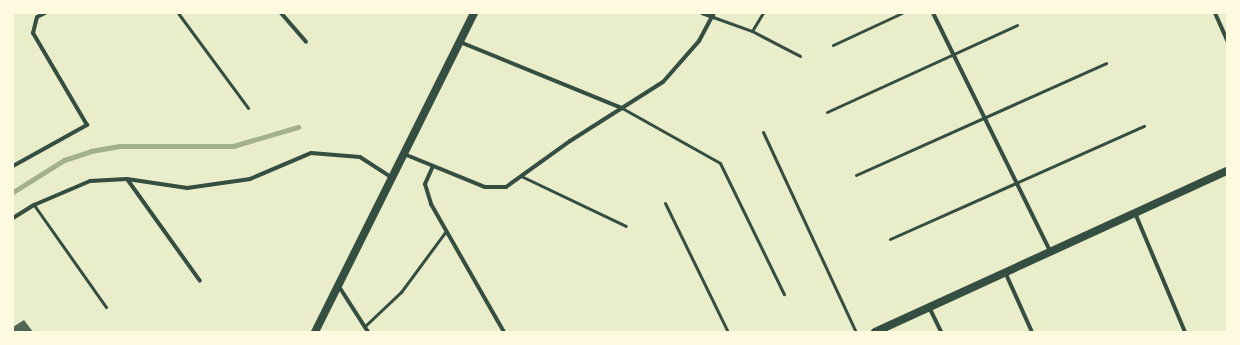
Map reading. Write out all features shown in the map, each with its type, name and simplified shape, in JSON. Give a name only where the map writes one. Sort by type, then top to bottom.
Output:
[{"type":"main road","points":[[314,332],[474,13]]},
{"type":"main road","points":[[874,332],[1227,171]]},
{"type":"street","points":[[13,166],[87,125],[33,33],[37,17],[45,13]]},
{"type":"street","points":[[281,13],[306,42]]},
{"type":"street","points":[[404,154],[485,187],[506,187],[570,141],[663,82],[699,41],[713,15],[702,13]]},
{"type":"street","points":[[933,13],[1050,251]]},
{"type":"street","points":[[1215,13],[1227,40]]},
{"type":"street","points":[[460,42],[622,108]]},
{"type":"street","points":[[13,218],[34,205],[90,181],[127,179],[186,188],[250,179],[311,153],[360,157],[392,178]]},
{"type":"street","points":[[433,166],[425,184],[431,204],[504,332]]},
{"type":"street","points":[[127,179],[200,282]]},
{"type":"street","points":[[1135,212],[1186,332]]},
{"type":"street","points":[[1005,272],[1032,332]]},
{"type":"street","points":[[338,285],[368,332]]},
{"type":"street","points":[[929,307],[941,332]]},
{"type":"lane","points":[[178,13],[248,108]]},
{"type":"lane","points":[[752,31],[763,13]]},
{"type":"lane","points":[[833,45],[902,13]]},
{"type":"lane","points":[[713,15],[752,31],[800,56]]},
{"type":"lane","points":[[827,112],[1017,25]]},
{"type":"lane","points":[[856,175],[986,119],[1106,63]]},
{"type":"lane","points":[[622,108],[720,163],[784,294]]},
{"type":"lane","points":[[890,239],[1018,184],[1144,126]]},
{"type":"lane","points":[[763,132],[856,332]]},
{"type":"lane","points":[[521,176],[626,226]]},
{"type":"lane","points":[[665,203],[728,332]]},
{"type":"lane","points":[[34,205],[106,307]]},
{"type":"lane","points":[[365,326],[401,292],[447,231]]},
{"type":"building","points":[[24,320],[33,332],[13,332],[13,327]]},
{"type":"waterway","points":[[13,192],[64,160],[91,151],[120,146],[233,146],[298,127]]}]
